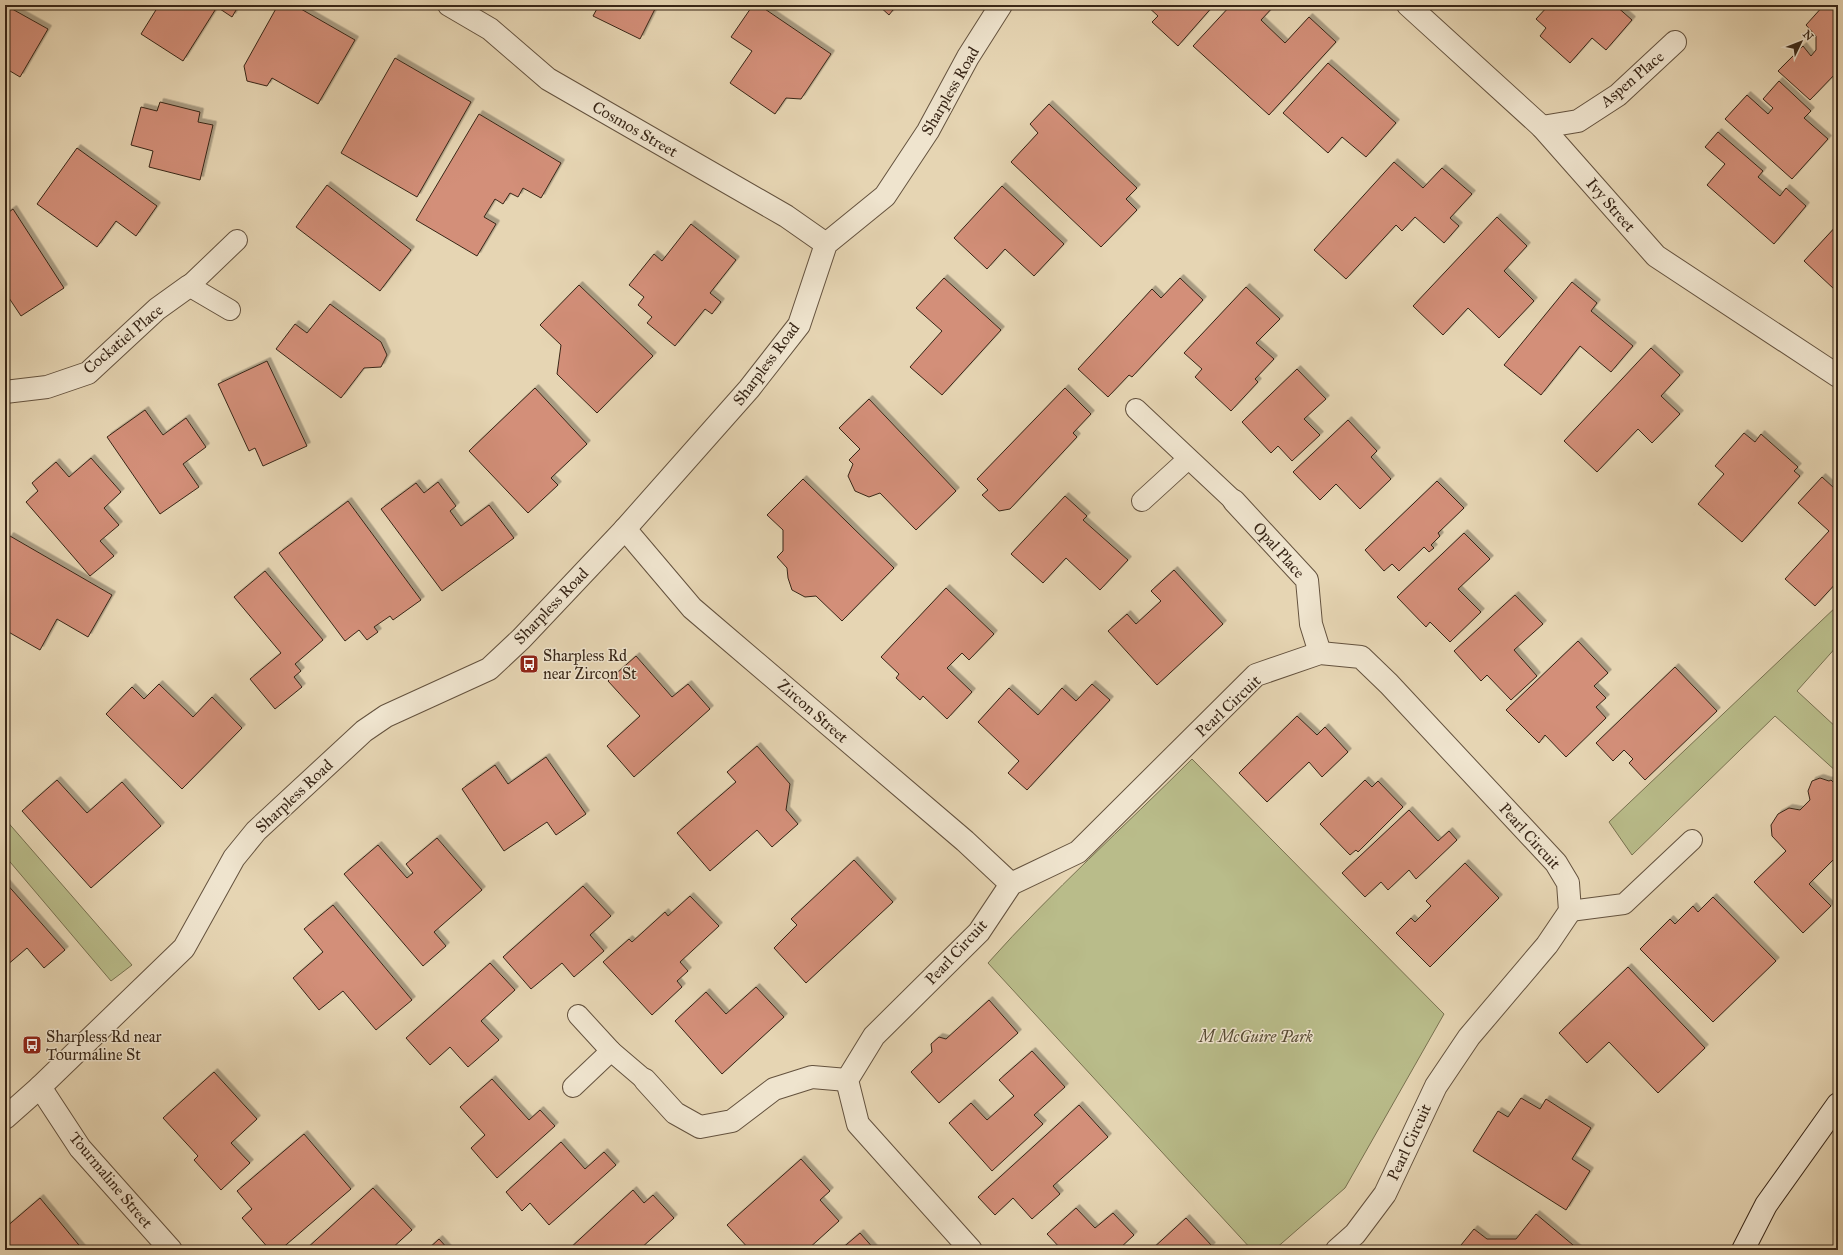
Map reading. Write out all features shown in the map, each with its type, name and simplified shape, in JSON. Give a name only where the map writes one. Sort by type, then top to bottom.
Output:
[{"type":"street","name":"Cosmos Street","points":[[449,5],[490,29],[548,79],[786,216],[826,244]]},
{"type":"street","name":"Sharpless Road","points":[[5,1118],[40,1087],[184,948],[234,858],[256,831],[364,731],[386,716],[489,669],[521,638],[625,529],[749,389],[799,325],[826,244],[885,196],[928,131],[968,57],[1001,5]]},
{"type":"street","name":"Ivy Street","points":[[1408,5],[1542,127],[1656,256],[1838,376]]},
{"type":"street","name":"Aspen Place","points":[[1542,127],[1578,121],[1618,95],[1675,42]]},
{"type":"street","name":"Cockatiel Place","points":[[5,392],[47,387],[88,373],[157,309],[189,286]]},
{"type":"street","name":"Opal Place","points":[[1234,501],[1307,580],[1311,624],[1320,653]]},
{"type":"street","name":"Zircon Street","points":[[625,529],[692,608],[965,841],[1012,884]]},
{"type":"street","name":"Pearl Circuit","points":[[847,1080],[874,1036],[979,932],[1012,884],[1078,852],[1256,675],[1320,653],[1361,657],[1389,684],[1556,863],[1568,883],[1570,911],[1547,945],[1469,1037],[1436,1086],[1385,1194],[1355,1234],[1337,1250]]},
{"type":"street","points":[[645,1080],[675,1113],[700,1127],[732,1122],[774,1089],[812,1077],[847,1080],[858,1124],[971,1250]]},
{"type":"street","name":"Tourmaline Street","points":[[40,1087],[80,1148],[171,1250]]},
{"type":"street","points":[[1743,1250],[1766,1205],[1838,1104]]},
{"type":"lane","points":[[230,310],[189,286],[237,240]]},
{"type":"lane","points":[[1136,409],[1234,501]]},
{"type":"lane","points":[[1142,501],[1188,458]]},
{"type":"lane","points":[[1570,911],[1624,904],[1692,840]]},
{"type":"lane","points":[[578,1015],[611,1051],[645,1080]]},
{"type":"lane","points":[[572,1087],[611,1051]]},
{"type":"green space","points":[[1838,605],[1838,645],[1797,691],[1838,729],[1838,773],[1775,716],[1632,855],[1609,822]]},
{"type":"green space","name":"M McGuire Park","points":[[1192,759],[1444,1014],[1345,1188],[1274,1250],[1252,1250],[988,963],[1037,910]]},
{"type":"green space","points":[[5,819],[132,965],[111,981],[5,856]]},
{"type":"building","points":[[5,5],[48,29],[20,77],[5,68]]},
{"type":"building","points":[[159,5],[239,5],[232,17],[217,7],[183,61],[141,34]]},
{"type":"building","points":[[278,5],[294,5],[355,40],[318,104],[272,78],[267,86],[247,81],[244,66]]},
{"type":"building","points":[[599,5],[657,5],[640,39],[593,16]]},
{"type":"building","points":[[753,5],[759,5],[831,54],[801,99],[786,98],[775,114],[730,83],[752,51],[731,37]]},
{"type":"building","points":[[878,5],[897,5],[889,15]]},
{"type":"building","points":[[1146,5],[1214,5],[1178,46],[1152,22],[1158,16]]},
{"type":"building","points":[[1231,5],[1275,5],[1261,20],[1285,43],[1309,17],[1336,42],[1269,115],[1193,46]]},
{"type":"building","points":[[1549,5],[1615,5],[1632,20],[1606,50],[1592,38],[1570,63],[1540,36],[1546,28],[1536,19]]},
{"type":"building","points":[[1824,5],[1838,5],[1838,71],[1810,100],[1778,71],[1803,46],[1811,56],[1816,50],[1816,36],[1806,25]]},
{"type":"building","points":[[395,58],[471,102],[417,197],[341,153]]},
{"type":"building","points":[[1328,63],[1396,123],[1366,157],[1342,137],[1328,153],[1283,113]]},
{"type":"building","points":[[1779,81],[1811,111],[1804,118],[1828,139],[1792,179],[1725,119],[1747,95],[1768,114],[1773,108],[1763,99]]},
{"type":"building","points":[[160,102],[200,112],[198,122],[213,125],[200,180],[149,167],[153,151],[131,145],[141,107],[157,111]]},
{"type":"building","points":[[1049,104],[1137,188],[1126,199],[1137,210],[1101,247],[1011,162],[1038,133],[1030,124]]},
{"type":"building","points":[[479,114],[561,163],[541,198],[523,188],[518,197],[510,193],[503,204],[495,199],[484,217],[496,224],[477,256],[416,220]]},
{"type":"building","points":[[1718,132],[1763,171],[1758,177],[1780,196],[1786,188],[1806,206],[1774,244],[1707,185],[1725,164],[1705,147]]},
{"type":"building","points":[[77,148],[157,206],[136,236],[116,221],[97,247],[37,204]]},
{"type":"building","points":[[1394,162],[1423,188],[1442,168],[1472,194],[1450,218],[1459,226],[1444,243],[1415,217],[1402,231],[1396,225],[1346,279],[1314,250]]},
{"type":"building","points":[[327,185],[411,250],[380,291],[296,227]]},
{"type":"building","points":[[1002,186],[1064,244],[1034,276],[1005,249],[987,269],[954,238]]},
{"type":"building","points":[[13,209],[64,288],[21,316],[5,292],[5,215]]},
{"type":"building","points":[[1497,217],[1527,246],[1504,271],[1534,301],[1499,338],[1468,308],[1443,335],[1413,306]]},
{"type":"building","points":[[691,224],[736,260],[710,293],[721,302],[712,314],[705,309],[675,346],[647,323],[652,317],[638,305],[644,297],[629,285],[654,254],[662,261]]},
{"type":"building","points":[[1838,224],[1838,285],[1834,289],[1804,261]]},
{"type":"building","points":[[944,278],[1001,330],[942,395],[910,367],[942,331],[916,308]]},
{"type":"building","points":[[1180,278],[1203,300],[1132,377],[1129,375],[1108,397],[1078,369],[1152,289],[1161,298]]},
{"type":"building","points":[[1572,282],[1597,303],[1591,311],[1633,346],[1611,372],[1580,346],[1541,395],[1504,365]]},
{"type":"building","points":[[579,285],[653,356],[597,413],[557,374],[561,345],[540,325]]},
{"type":"building","points":[[1246,287],[1280,319],[1256,343],[1274,359],[1255,379],[1258,382],[1231,411],[1195,377],[1202,369],[1184,353]]},
{"type":"building","points":[[330,304],[381,342],[387,355],[381,367],[364,368],[341,398],[276,349],[295,324],[307,333]]},
{"type":"building","points":[[1651,348],[1680,375],[1661,396],[1680,414],[1652,443],[1638,429],[1597,472],[1564,441]]},
{"type":"building","points":[[267,361],[307,446],[263,466],[255,448],[249,451],[218,384]]},
{"type":"building","points":[[1297,369],[1326,399],[1304,419],[1320,435],[1292,461],[1278,446],[1271,453],[1242,422]]},
{"type":"building","points":[[535,388],[587,444],[551,478],[558,485],[528,513],[469,451]]},
{"type":"building","points":[[1065,388],[1091,414],[1073,433],[1077,437],[1010,509],[999,511],[982,495],[988,490],[977,479]]},
{"type":"building","points":[[869,399],[956,491],[916,530],[880,493],[869,497],[855,491],[848,476],[853,464],[849,460],[860,449],[839,428]]},
{"type":"building","points":[[145,410],[163,435],[186,418],[206,447],[183,464],[199,487],[160,514],[107,437]]},
{"type":"building","points":[[1348,420],[1377,451],[1371,457],[1391,479],[1360,509],[1336,484],[1320,500],[1293,472]]},
{"type":"building","points":[[1744,433],[1755,442],[1761,434],[1798,467],[1794,471],[1800,476],[1742,542],[1698,504],[1724,474],[1715,466]]},
{"type":"building","points":[[91,458],[121,492],[104,508],[119,525],[100,541],[114,556],[90,576],[26,502],[38,491],[32,483],[56,462],[69,477]]},
{"type":"building","points":[[1822,477],[1834,488],[1838,483],[1838,581],[1815,606],[1785,579],[1829,531],[1798,503]]},
{"type":"building","points":[[803,479],[894,568],[842,621],[816,596],[805,597],[792,590],[788,578],[787,568],[777,557],[783,551],[783,530],[767,515]]},
{"type":"building","points":[[1437,481],[1464,508],[1438,533],[1440,536],[1431,545],[1434,548],[1429,552],[1424,547],[1399,571],[1392,564],[1384,571],[1365,550]]},
{"type":"building","points":[[438,482],[456,506],[450,511],[461,526],[489,505],[514,538],[442,591],[381,509],[416,483],[424,493]]},
{"type":"building","points":[[1065,496],[1087,516],[1083,520],[1128,560],[1100,590],[1066,558],[1043,583],[1011,554]]},
{"type":"building","points":[[348,501],[421,600],[393,620],[390,616],[374,627],[378,632],[367,640],[359,630],[345,641],[279,553]]},
{"type":"building","points":[[1464,533],[1490,559],[1458,589],[1481,612],[1450,642],[1430,622],[1426,627],[1397,597]]},
{"type":"building","points":[[10,536],[112,595],[88,637],[57,619],[40,650],[5,630],[5,544]]},
{"type":"building","points":[[1174,570],[1223,624],[1157,685],[1108,631],[1127,614],[1136,624],[1161,601],[1151,591]]},
{"type":"building","points":[[265,571],[323,640],[295,664],[301,671],[294,677],[302,687],[275,709],[250,679],[281,653],[234,597]]},
{"type":"building","points":[[946,588],[994,634],[969,660],[962,653],[947,668],[972,692],[947,719],[923,696],[920,700],[896,678],[899,674],[881,657]]},
{"type":"building","points":[[1515,595],[1543,624],[1514,650],[1537,676],[1511,700],[1487,675],[1481,681],[1454,651]]},
{"type":"building","points":[[1578,641],[1608,673],[1594,686],[1606,698],[1596,707],[1606,718],[1566,757],[1545,735],[1539,743],[1506,710]]},
{"type":"building","points":[[636,656],[672,697],[688,684],[710,709],[634,777],[607,746],[640,716],[608,681]]},
{"type":"building","points":[[1675,667],[1717,711],[1645,780],[1629,763],[1633,759],[1624,750],[1613,761],[1596,743]]},
{"type":"building","points":[[159,684],[193,717],[212,697],[242,728],[182,789],[106,714],[132,687],[144,699]]},
{"type":"building","points":[[1092,684],[1110,700],[1027,790],[1008,773],[1019,761],[978,722],[1009,688],[1038,715],[1062,688],[1076,701]]},
{"type":"building","points":[[1297,716],[1317,735],[1325,727],[1348,752],[1322,777],[1309,762],[1267,802],[1239,773]]},
{"type":"building","points":[[757,746],[790,784],[786,810],[798,824],[772,847],[757,830],[710,871],[677,833],[736,782],[727,772]]},
{"type":"building","points":[[546,757],[586,814],[556,835],[547,822],[504,851],[462,789],[495,765],[508,784]]},
{"type":"building","points":[[1820,778],[1829,781],[1831,780],[1838,787],[1838,855],[1809,884],[1831,906],[1803,933],[1754,882],[1786,851],[1772,836],[1771,825],[1778,814],[1789,808],[1800,810],[1810,800],[1808,791],[1812,781]]},
{"type":"building","points":[[57,780],[87,813],[122,782],[161,826],[91,888],[22,811]]},
{"type":"building","points":[[1365,780],[1372,787],[1378,781],[1403,807],[1358,852],[1356,850],[1350,855],[1320,824]]},
{"type":"building","points":[[1409,810],[1438,841],[1449,831],[1457,840],[1416,879],[1409,870],[1388,890],[1381,882],[1365,897],[1342,873]]},
{"type":"building","points":[[437,838],[482,890],[434,932],[446,946],[423,966],[344,874],[378,845],[407,878],[413,873],[406,864]]},
{"type":"building","points":[[854,860],[893,902],[806,983],[774,948],[797,925],[791,919]]},
{"type":"building","points":[[1465,863],[1499,898],[1430,967],[1396,933],[1411,918],[1415,922],[1431,906],[1426,901]]},
{"type":"building","points":[[5,882],[65,950],[44,968],[27,948],[6,966],[5,964]]},
{"type":"building","points":[[583,886],[611,916],[590,935],[604,951],[574,977],[562,963],[531,989],[503,957]]},
{"type":"building","points":[[690,896],[719,926],[680,962],[688,971],[677,981],[682,987],[652,1015],[603,962],[629,939],[632,942],[665,912],[668,916]]},
{"type":"building","points":[[1713,897],[1776,961],[1713,1022],[1640,949],[1670,919],[1675,924],[1693,906],[1698,912]]},
{"type":"building","points":[[333,905],[412,1000],[376,1030],[343,991],[319,1010],[293,978],[323,952],[304,929]]},
{"type":"building","points":[[490,963],[515,990],[481,1021],[499,1040],[468,1067],[450,1047],[430,1065],[406,1038]]},
{"type":"building","points":[[1628,967],[1705,1048],[1658,1093],[1609,1042],[1587,1063],[1559,1033]]},
{"type":"building","points":[[756,987],[784,1017],[722,1074],[675,1021],[706,992],[726,1014]]},
{"type":"building","points":[[989,1000],[1018,1033],[939,1103],[911,1072],[932,1052],[931,1044],[939,1037],[946,1039]]},
{"type":"building","points":[[1032,1051],[1065,1087],[1034,1115],[1043,1124],[992,1171],[949,1123],[971,1103],[987,1120],[1014,1096],[999,1080]]},
{"type":"building","points":[[214,1072],[257,1119],[231,1143],[250,1163],[221,1190],[194,1160],[198,1156],[163,1118]]},
{"type":"building","points":[[492,1079],[529,1120],[540,1110],[555,1126],[497,1178],[471,1148],[485,1135],[460,1107]]},
{"type":"building","points":[[1521,1098],[1540,1109],[1546,1099],[1591,1128],[1572,1159],[1590,1171],[1566,1210],[1473,1151],[1498,1111],[1508,1117]]},
{"type":"building","points":[[1079,1105],[1108,1137],[1053,1186],[1060,1194],[1032,1219],[1013,1198],[995,1215],[978,1197]]},
{"type":"building","points":[[304,1134],[351,1189],[280,1250],[270,1250],[242,1218],[252,1209],[237,1191]]},
{"type":"building","points":[[561,1142],[585,1169],[604,1152],[616,1165],[549,1225],[530,1203],[522,1211],[506,1192]]},
{"type":"building","points":[[801,1159],[830,1191],[820,1200],[839,1221],[807,1250],[750,1250],[727,1225]]},
{"type":"building","points":[[373,1188],[412,1230],[390,1250],[305,1250]]},
{"type":"building","points":[[633,1190],[644,1203],[653,1195],[674,1218],[639,1250],[568,1250]]},
{"type":"building","points":[[40,1198],[83,1250],[5,1250],[5,1228]]},
{"type":"building","points":[[1076,1208],[1095,1228],[1113,1213],[1134,1235],[1118,1250],[1062,1250],[1047,1234]]},
{"type":"building","points":[[1536,1214],[1579,1250],[1457,1250],[1474,1229],[1487,1239],[1516,1239]]},
{"type":"building","points":[[1186,1218],[1212,1246],[1208,1250],[1151,1250]]},
{"type":"building","points":[[860,1233],[875,1250],[840,1250]]},
{"type":"building","points":[[439,1239],[449,1250],[427,1250]]},
{"type":"place","name":"Sharpless Rd near Zircon St","points":[[529,664]]},
{"type":"place","name":"Sharpless Rd near Tourmaline St","points":[[32,1045]]}]
